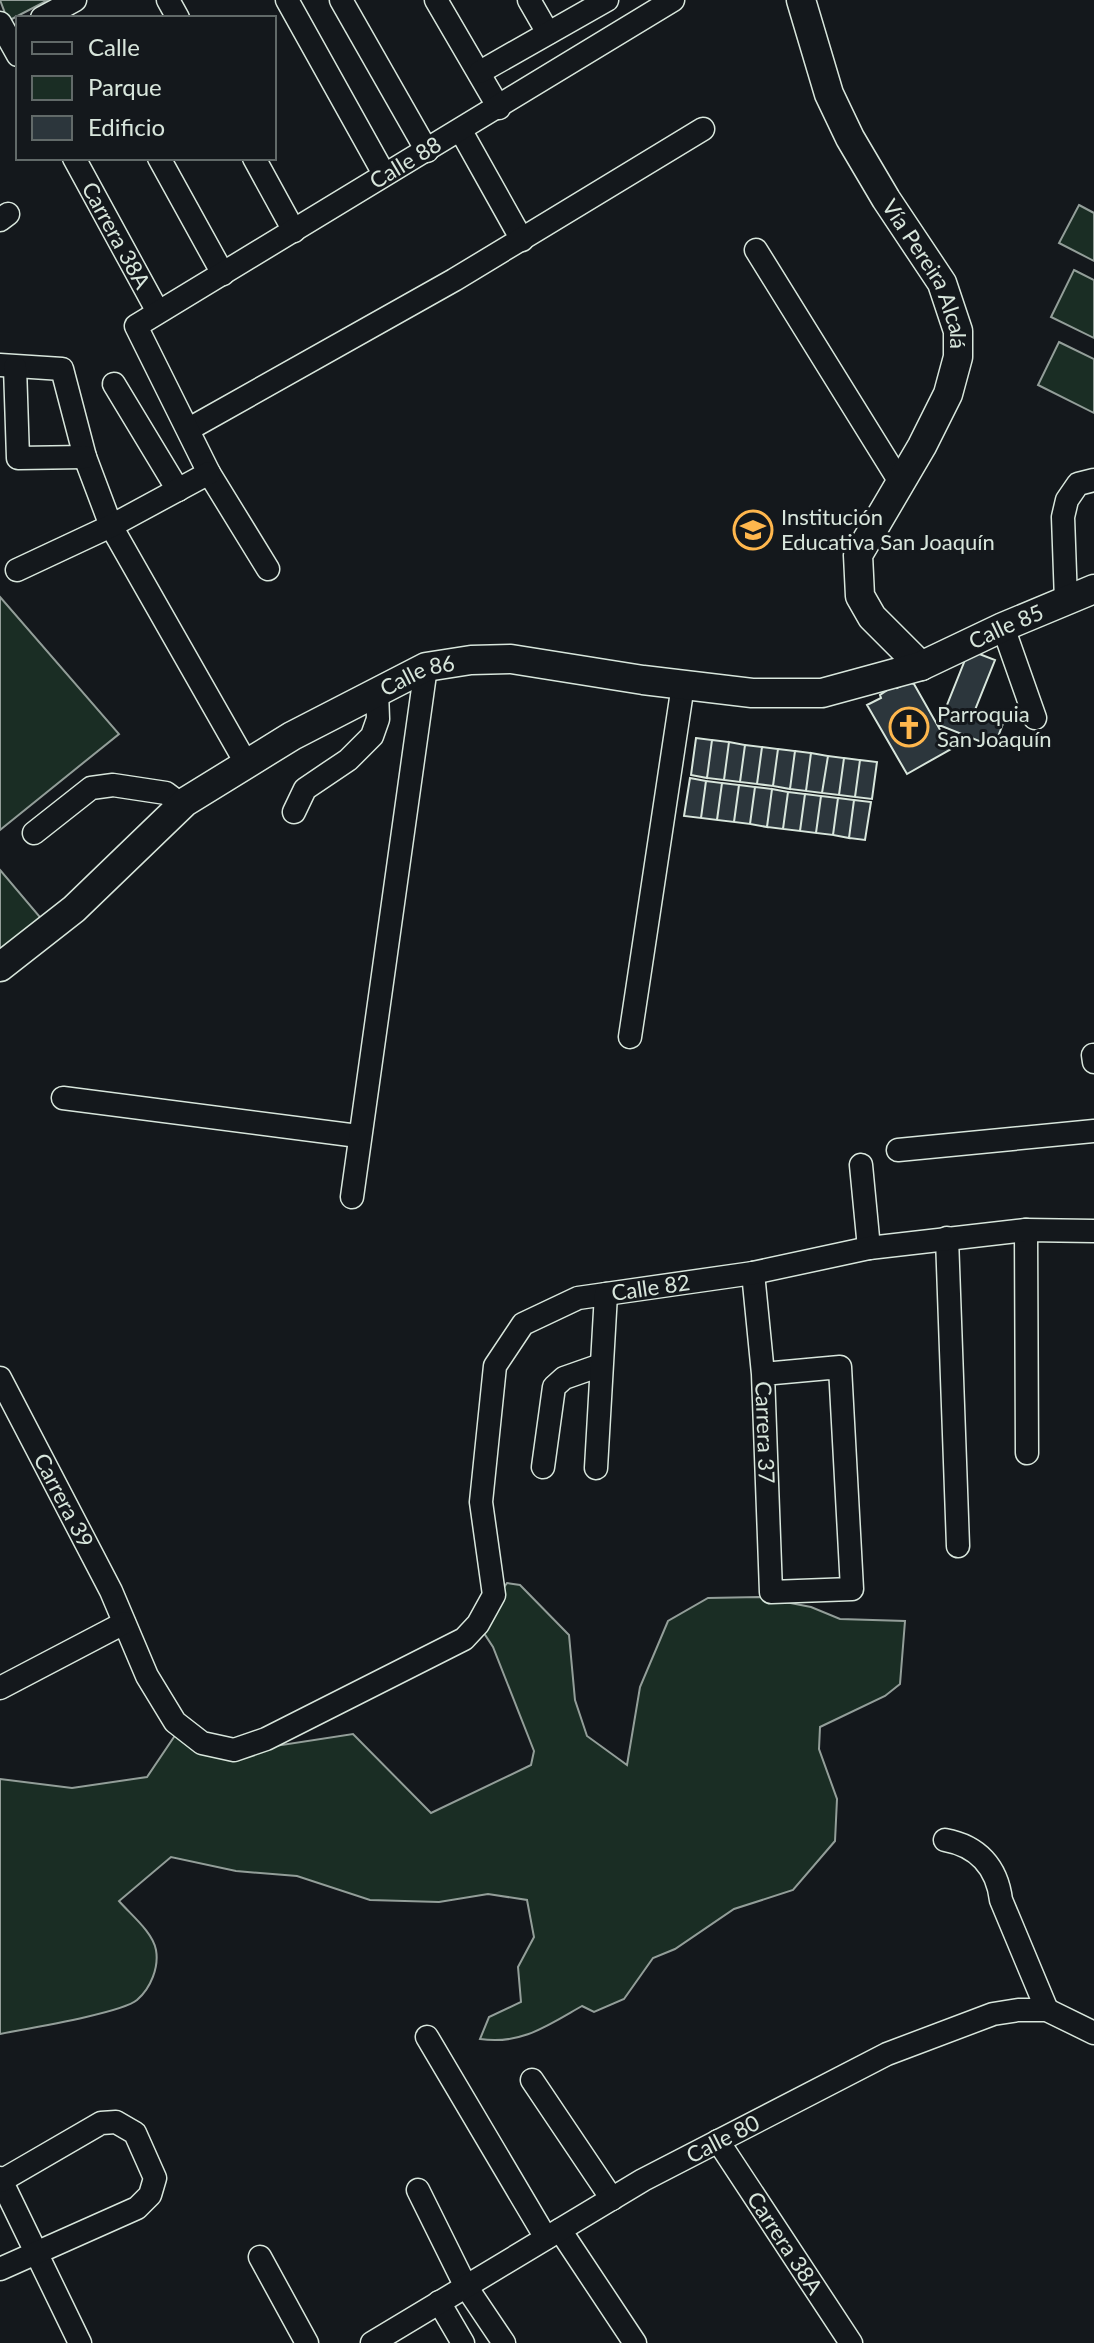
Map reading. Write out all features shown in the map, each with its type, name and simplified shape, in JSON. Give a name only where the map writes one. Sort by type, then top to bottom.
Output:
[{"type":"main road","name":"Vía Pereira Alcalá","points":[[801,0],[829,94],[850,138],[886,199],[942,283],[958,331],[958,357],[948,394],[858,555],[860,596],[872,617],[921,666]]},
{"type":"main road","name":"Calle 85","points":[[921,666],[1094,589]]},
{"type":"main road","name":"Calle 86","points":[[0,967],[74,909],[182,805],[246,763],[426,667],[471,660],[511,659],[752,693],[822,693],[921,666]]},
{"type":"street","points":[[287,0],[384,174]]},
{"type":"street","points":[[341,0],[427,151]]},
{"type":"street","points":[[436,0],[499,108]]},
{"type":"street","points":[[529,0],[548,33]]},
{"type":"street","points":[[480,72],[607,0]]},
{"type":"street","name":"Calle 88","points":[[189,429],[136,326],[673,0]]},
{"type":"street","points":[[47,16],[75,5]]},
{"type":"street","points":[[268,569],[209,473],[189,429],[522,240],[703,129]]},
{"type":"street","points":[[461,131],[522,240]]},
{"type":"street","name":"Carrera 38A","points":[[75,160],[158,312]]},
{"type":"street","points":[[160,160],[223,274]]},
{"type":"street","points":[[255,160],[294,231]]},
{"type":"street","points":[[756,250],[900,482]]},
{"type":"street","points":[[85,457],[18,458],[8,366],[62,369],[85,457],[111,526],[246,763]]},
{"type":"street","points":[[114,384],[178,490]]},
{"type":"street","points":[[17,570],[111,526],[209,473]]},
{"type":"street","points":[[1066,601],[1063,517],[1067,500],[1078,484],[1094,480]]},
{"type":"street","points":[[1003,627],[1035,718]]},
{"type":"street","points":[[352,1197],[358,1136],[426,667]]},
{"type":"street","points":[[630,1037],[683,685]]},
{"type":"street","points":[[294,812],[305,789],[348,760],[372,736],[378,719],[377,692]]},
{"type":"street","points":[[34,833],[91,788],[113,785],[166,793],[182,805]]},
{"type":"street","points":[[1093,1055],[1094,1062]]},
{"type":"street","points":[[63,1098],[358,1136]]},
{"type":"street","points":[[898,1150],[1094,1131]]},
{"type":"street","points":[[861,1165],[869,1248]]},
{"type":"street","points":[[1026,1230],[1027,1453]]},
{"type":"street","name":"Calle 82","points":[[478,1624],[494,1595],[481,1502],[495,1366],[523,1324],[578,1298],[753,1273],[869,1248],[1026,1230],[1094,1231]]},
{"type":"street","points":[[947,1238],[958,1546]]},
{"type":"street","name":"Carrera 37","points":[[753,1273],[763,1374],[771,1592],[852,1589],[840,1367],[763,1374]]},
{"type":"street","points":[[596,1468],[606,1294]]},
{"type":"street","points":[[543,1467],[554,1387],[564,1378],[601,1365]]},
{"type":"street","name":"Carrera 39","points":[[0,1378],[111,1591],[147,1676],[175,1722],[202,1743],[234,1750],[266,1739],[464,1639],[478,1624]]},
{"type":"street","points":[[0,1688],[124,1623]]},
{"type":"street","points":[[945,1840],[960,1843],[991,1865],[999,1882],[1001,1900],[1047,2010],[1094,2033]]},
{"type":"street","name":"Calle 80","points":[[372,2343],[612,2199],[887,2054],[993,2014],[1047,2010]]},
{"type":"street","points":[[427,2037],[553,2234],[635,2343]]},
{"type":"street","points":[[532,2080],[612,2199]]},
{"type":"street","points":[[0,2269],[37,2252],[137,2208],[150,2195],[155,2178],[135,2133],[116,2122],[101,2123],[1,2180],[37,2252],[80,2343]]},
{"type":"street","name":"Carrera 38A","points":[[718,2141],[851,2343]]},
{"type":"street","points":[[418,2190],[465,2285],[504,2343]]},
{"type":"street","points":[[260,2257],[307,2343]]},
{"type":"street","points":[[439,2302],[463,2343]]},
{"type":"green space","points":[[0,0],[48,0],[16,16],[8,21]]},
{"type":"green space","points":[[1079,205],[1094,213],[1094,261],[1059,243]]},
{"type":"green space","points":[[1074,270],[1094,280],[1094,338],[1051,317]]},
{"type":"green space","points":[[1059,342],[1094,359],[1094,413],[1038,385]]},
{"type":"green space","points":[[0,597],[119,734],[0,830]]},
{"type":"green space","points":[[0,870],[45,923],[0,958]]},
{"type":"green space","points":[[507,1583],[520,1585],[569,1635],[575,1700],[587,1736],[627,1765],[640,1687],[668,1621],[708,1598],[759,1597],[811,1607],[840,1619],[905,1621],[900,1684],[885,1696],[820,1727],[819,1749],[837,1799],[835,1841],[793,1890],[734,1909],[675,1949],[653,1958],[624,1999],[594,2012],[582,2006],[533,2032],[495,2040],[480,2039],[489,2017],[521,2002],[518,1967],[534,1937],[527,1900],[488,1894],[439,1902],[370,1900],[297,1876],[236,1871],[171,1857],[119,1901],[146,1930],[156,1950],[155,1970],[142,1995],[128,2005],[113,2010],[0,2034],[0,1779],[72,1788],[147,1777],[176,1734],[217,1755],[353,1734],[431,1813],[531,1765],[534,1751],[493,1647],[478,1624]]},
{"type":"building","points":[[969,650],[995,660],[975,710],[1004,721],[994,747],[939,725]]},
{"type":"building","name":"Parroquia San Joaquín","points":[[909,682],[914,684],[951,749],[907,774],[867,705],[881,698],[880,695],[895,685],[897,688]]},
{"type":"building","points":[[696,738],[712,740],[707,778],[691,775]]},
{"type":"building","points":[[712,740],[729,742],[724,780],[707,778]]},
{"type":"building","points":[[729,742],[745,745],[740,782],[724,780]]},
{"type":"building","points":[[745,745],[762,747],[757,784],[740,782]]},
{"type":"building","points":[[762,747],[778,749],[773,786],[757,784]]},
{"type":"building","points":[[778,749],[795,751],[790,789],[773,786]]},
{"type":"building","points":[[795,751],[811,753],[806,791],[790,789]]},
{"type":"building","points":[[811,753],[828,756],[822,793],[806,791]]},
{"type":"building","points":[[828,756],[844,758],[839,795],[822,793]]},
{"type":"building","points":[[844,758],[860,760],[855,797],[839,795]]},
{"type":"building","points":[[860,760],[877,762],[872,799],[855,797]]},
{"type":"building","points":[[690,778],[706,781],[701,818],[684,816]]},
{"type":"building","points":[[706,781],[722,783],[717,820],[701,818]]},
{"type":"building","points":[[722,783],[739,785],[734,822],[717,820]]},
{"type":"building","points":[[739,785],[755,787],[750,824],[734,822]]},
{"type":"building","points":[[755,787],[772,789],[767,827],[750,824]]},
{"type":"building","points":[[772,789],[788,792],[783,829],[767,827]]},
{"type":"building","points":[[788,792],[805,794],[800,831],[783,829]]},
{"type":"building","points":[[805,794],[821,796],[816,833],[800,831]]},
{"type":"building","points":[[821,796],[838,798],[833,835],[816,833]]},
{"type":"building","points":[[838,798],[854,800],[849,838],[833,835]]},
{"type":"building","points":[[854,800],[871,802],[865,840],[849,838]]},
{"type":"place","name":"Institución Educativa San Joaquín","points":[[753,530]]},
{"type":"place","name":"Parroquia San Joaquín","points":[[909,727]]}]
